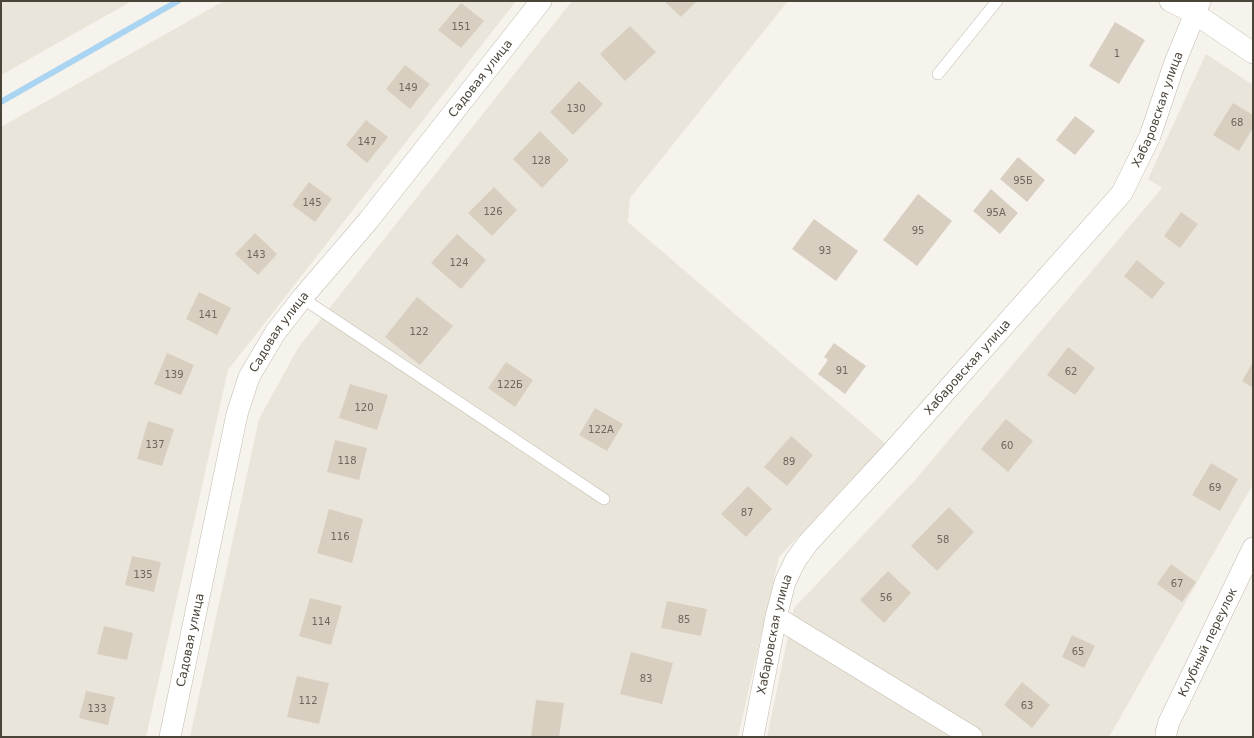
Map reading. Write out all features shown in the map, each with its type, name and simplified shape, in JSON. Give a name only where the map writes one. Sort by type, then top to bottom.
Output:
[{"type":"street","name":"Садовая улица","points":[[170,737],[237,414],[249,377],[275,333],[302,298],[368,220],[541,1]]},
{"type":"street","points":[[1170,1],[1197,7],[1253,53]]},
{"type":"street","name":"Хабаровская улица","points":[[753,737],[776,617],[785,582],[795,561],[808,543],[891,453],[1122,193],[1150,136],[1174,65],[1197,7]]},
{"type":"street","name":"Клубный переулок","points":[[1166,737],[1169,722],[1253,548]]},
{"type":"street","points":[[776,617],[972,737]]},
{"type":"lane","points":[[938,74],[997,1]]},
{"type":"lane","points":[[302,298],[604,498]]},
{"type":"shaded area","points":[[1,1],[132,1],[1,75]]},
{"type":"shaded area","points":[[224,1],[516,1],[228,370],[146,737],[1,737],[1,127]]},
{"type":"shaded area","points":[[572,1],[788,1],[630,198],[628,222],[886,444],[779,557],[738,737],[190,737],[259,419],[298,348]]},
{"type":"shaded area","points":[[1206,54],[1253,85],[1253,484],[1109,737],[767,737],[794,608],[916,479],[1162,188],[1148,179]]},
{"type":"building","points":[[664,1],[697,1],[681,17]]},
{"type":"building","points":[[461,3],[484,21],[461,48],[438,30]]},
{"type":"building","points":[[1115,22],[1145,40],[1119,84],[1089,66]]},
{"type":"building","points":[[630,26],[656,52],[625,81],[600,54]]},
{"type":"building","points":[[405,65],[430,84],[410,109],[386,89]]},
{"type":"building","points":[[579,81],[603,104],[573,135],[550,112]]},
{"type":"building","points":[[1233,103],[1253,115],[1253,128],[1239,151],[1213,135]]},
{"type":"building","points":[[1075,116],[1095,131],[1075,155],[1056,140]]},
{"type":"building","points":[[366,120],[388,137],[367,163],[346,145]]},
{"type":"building","points":[[540,131],[569,160],[542,188],[513,159]]},
{"type":"building","points":[[1018,157],[1045,180],[1027,202],[1000,179]]},
{"type":"building","points":[[309,182],[332,199],[315,222],[292,205]]},
{"type":"building","points":[[494,187],[517,210],[492,236],[468,213]]},
{"type":"building","points":[[991,189],[1018,213],[1000,234],[973,211]]},
{"type":"building","points":[[918,194],[952,221],[917,266],[883,240]]},
{"type":"building","points":[[1181,212],[1198,224],[1180,248],[1164,236]]},
{"type":"building","points":[[814,219],[858,251],[836,281],[792,249]]},
{"type":"building","points":[[255,233],[277,254],[258,275],[235,254]]},
{"type":"building","points":[[457,234],[486,260],[461,289],[431,263]]},
{"type":"building","points":[[1137,260],[1165,283],[1152,299],[1124,276]]},
{"type":"building","points":[[199,292],[231,308],[217,335],[186,319]]},
{"type":"building","points":[[417,297],[453,326],[420,365],[385,337]]},
{"type":"building","points":[[834,343],[866,366],[845,394],[818,374],[828,360],[824,357]]},
{"type":"building","points":[[1068,347],[1095,368],[1075,395],[1047,375]]},
{"type":"building","points":[[167,353],[194,365],[181,395],[154,384]]},
{"type":"building","points":[[506,362],[533,380],[515,407],[488,388]]},
{"type":"building","points":[[1253,362],[1253,388],[1242,381]]},
{"type":"building","points":[[350,384],[388,395],[377,430],[339,418]]},
{"type":"building","points":[[595,408],[623,424],[607,451],[579,435]]},
{"type":"building","points":[[1006,419],[1033,441],[1008,472],[981,449]]},
{"type":"building","points":[[148,421],[174,429],[162,466],[137,459]]},
{"type":"building","points":[[791,436],[813,455],[787,486],[764,467]]},
{"type":"building","points":[[335,440],[367,448],[359,480],[327,472]]},
{"type":"building","points":[[1211,463],[1238,479],[1220,511],[1192,495]]},
{"type":"building","points":[[748,486],[772,509],[746,537],[721,514]]},
{"type":"building","points":[[949,507],[974,532],[937,571],[911,546]]},
{"type":"building","points":[[329,509],[363,519],[352,563],[317,553]]},
{"type":"building","points":[[132,556],[161,562],[154,592],[125,585]]},
{"type":"building","points":[[1171,564],[1196,582],[1182,602],[1157,584]]},
{"type":"building","points":[[888,571],[911,593],[884,623],[860,600]]},
{"type":"building","points":[[310,598],[342,606],[331,645],[299,636]]},
{"type":"building","points":[[667,601],[707,609],[701,636],[661,628]]},
{"type":"building","points":[[104,626],[133,633],[127,660],[97,654]]},
{"type":"building","points":[[1072,635],[1095,646],[1084,668],[1062,657]]},
{"type":"building","points":[[631,652],[673,663],[662,704],[620,694]]},
{"type":"building","points":[[297,676],[329,683],[319,724],[287,717]]},
{"type":"building","points":[[1022,682],[1050,705],[1032,728],[1004,705]]},
{"type":"building","points":[[86,691],[115,697],[108,725],[79,718]]},
{"type":"building","points":[[536,700],[564,703],[559,737],[531,737]]},
{"type":"waterway","points":[[1,102],[178,1]]}]
